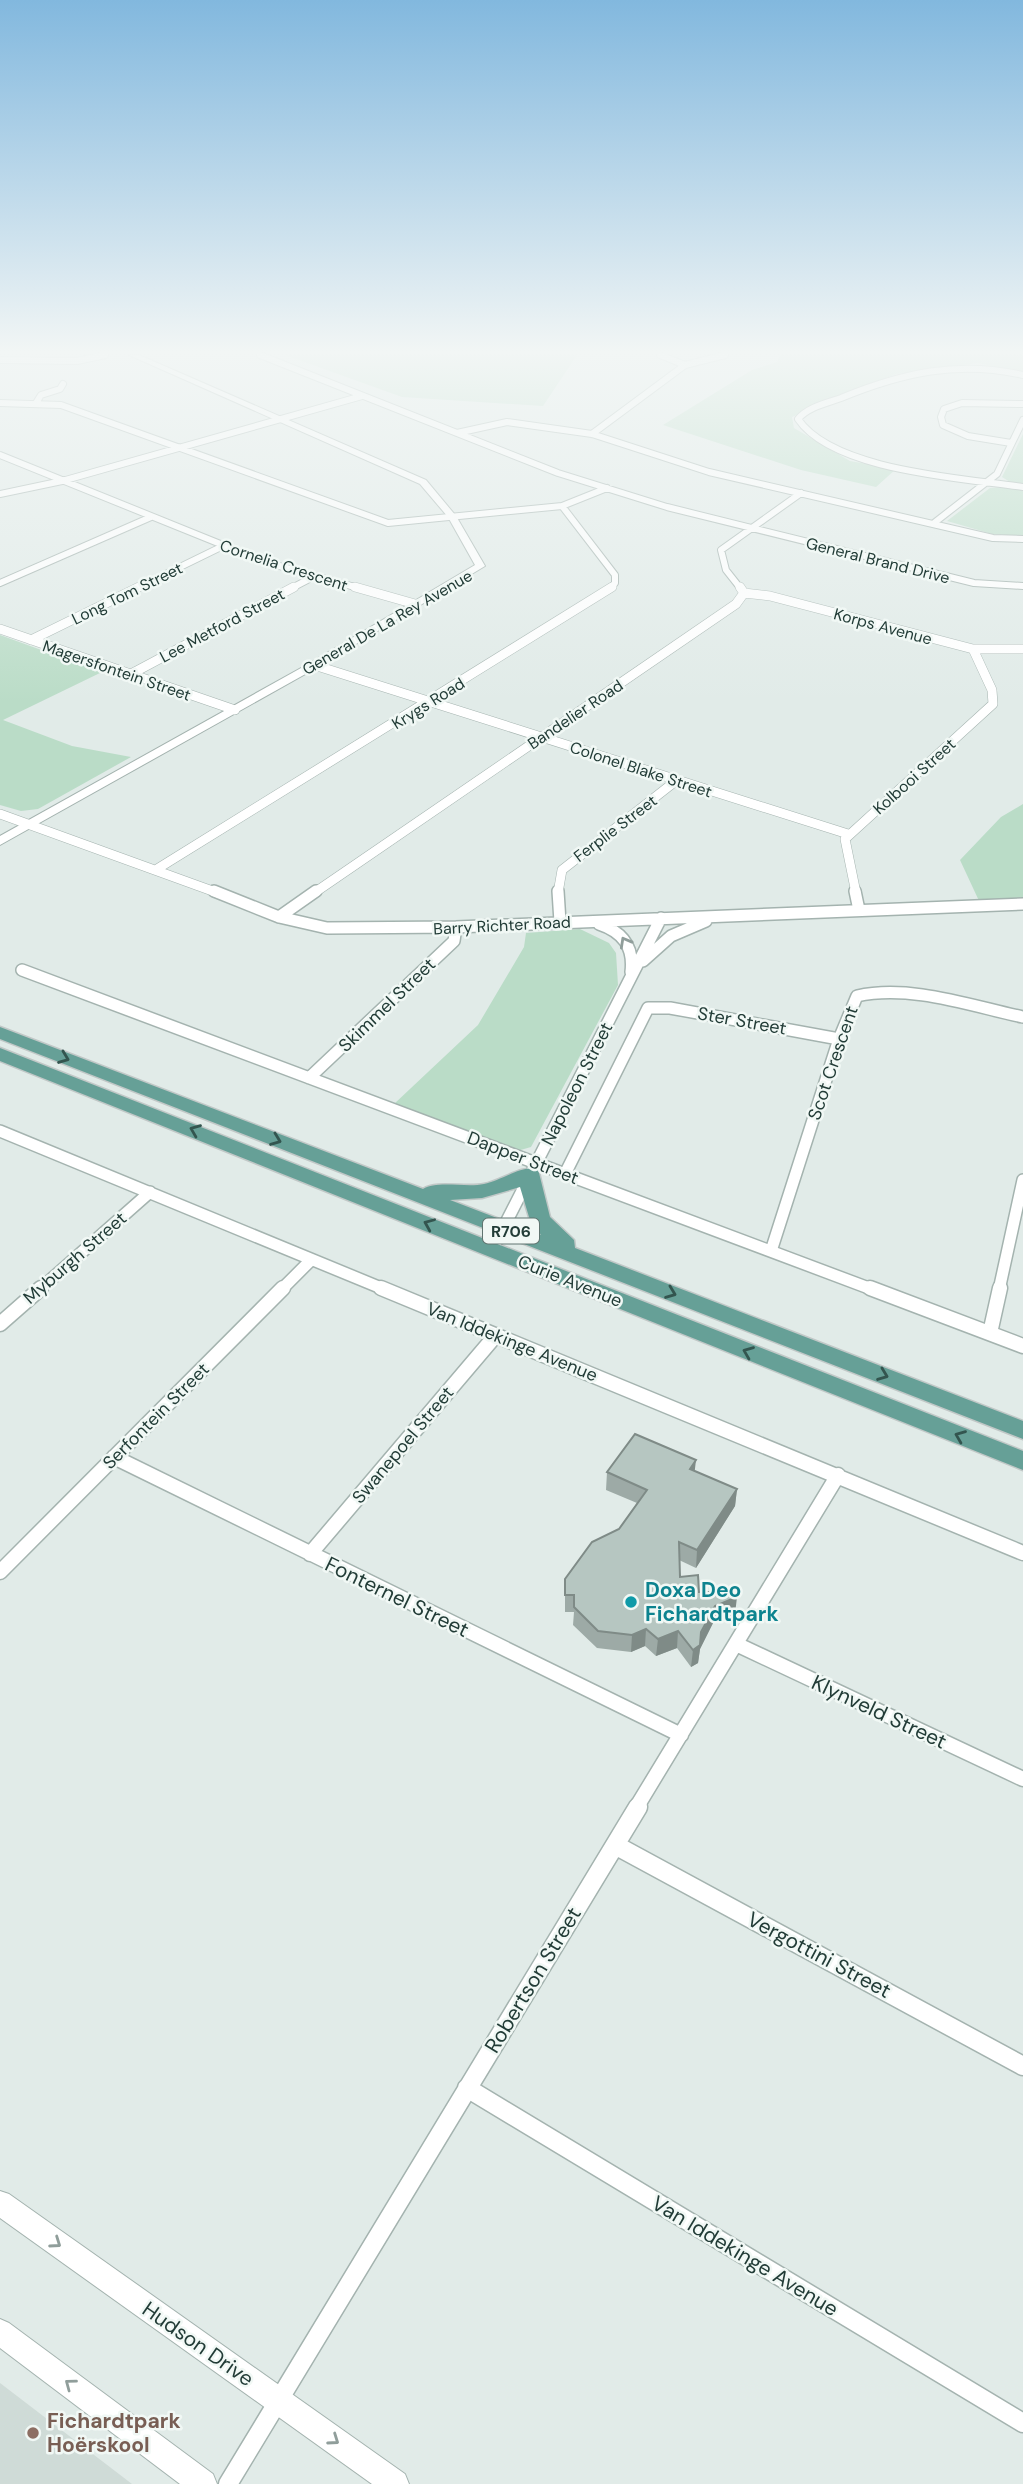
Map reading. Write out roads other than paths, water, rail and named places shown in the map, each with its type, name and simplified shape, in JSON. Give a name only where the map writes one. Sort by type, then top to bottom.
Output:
[{"type":"main road","name":"Curie Avenue","points":[[0,1033],[1023,1430]]},
{"type":"main road","name":"Curie Avenue","points":[[0,1054],[1023,1461]]},
{"type":"main road","points":[[361,1173],[423,1191],[456,1194],[497,1189],[532,1172],[535,1211],[544,1228],[565,1244],[644,1283]]},
{"type":"street","name":"Cornelia Crescent","points":[[38,471],[223,546],[313,577],[415,604]]},
{"type":"street","points":[[0,494],[97,471]]},
{"type":"street","points":[[241,471],[380,521],[405,523],[562,506],[607,488]]},
{"type":"street","name":"General De La Rey Avenue","points":[[0,841],[314,665],[480,566],[452,516],[423,482],[398,471]]},
{"type":"street","name":"General Brand Drive","points":[[553,471],[748,527],[974,583],[1023,586]]},
{"type":"street","points":[[708,471],[993,538],[1023,539]]},
{"type":"street","points":[[930,471],[1023,487]]},
{"type":"street","points":[[934,523],[990,481],[998,471]]},
{"type":"street","points":[[744,593],[726,570],[720,552],[748,527],[801,493]]},
{"type":"street","name":"Krygs Road","points":[[157,869],[614,585],[615,575],[562,506]]},
{"type":"street","points":[[0,583],[151,517]]},
{"type":"street","name":"Long Tom Street","points":[[31,640],[223,546]]},
{"type":"street","name":"Lee Metford Street","points":[[131,674],[313,577]]},
{"type":"street","name":"Korps Avenue","points":[[744,593],[770,596],[973,649],[1023,649]]},
{"type":"street","name":"Bandelier Road","points":[[279,917],[540,736],[722,615],[744,593]]},
{"type":"street","name":"Magersfontein Street","points":[[0,629],[235,710]]},
{"type":"street","name":"Kolbooi Street","points":[[848,834],[993,704],[992,690],[973,649]]},
{"type":"street","name":"Colonel Blake Street","points":[[314,665],[848,834]]},
{"type":"street","name":"Ferplie Street","points":[[560,922],[558,889],[562,870],[677,780]]},
{"type":"street","name":"Barry Richter Road","points":[[0,814],[157,869],[279,917],[342,929],[456,927],[1023,904]]},
{"type":"street","points":[[848,834],[845,844],[859,910]]},
{"type":"street","points":[[635,968],[678,932],[730,915]]},
{"type":"street","name":"Napoleon Street","points":[[492,1250],[661,918]]},
{"type":"street","points":[[591,921],[613,928],[626,938],[632,964],[628,982]]},
{"type":"street","name":"Skimmel Street","points":[[310,1078],[454,942],[456,927]]},
{"type":"street","name":"Dapper Street","points":[[22,970],[310,1078],[532,1172],[565,1174],[1023,1346]]},
{"type":"street","name":"Scot Crescent","points":[[771,1251],[852,1003],[866,992],[889,992],[1023,1017]]},
{"type":"street","name":"Ster Street","points":[[645,1011],[670,1008],[839,1039]]},
{"type":"street","name":"Napoleon Street","points":[[565,1174],[645,1011]]},
{"type":"street","name":"Van Iddekinge Avenue","points":[[0,1131],[1023,1553]]},
{"type":"street","points":[[990,1334],[1023,1180]]},
{"type":"street","name":"Myburgh Street","points":[[0,1324],[150,1192]]},
{"type":"street","name":"Serfontein Street","points":[[0,1572],[311,1260]]},
{"type":"street","name":"Swanepoel Street","points":[[310,1554],[496,1335]]},
{"type":"street","name":"Fonternel Street","points":[[114,1458],[681,1735]]},
{"type":"street","name":"Robertson Street","points":[[228,2484],[838,1475]]},
{"type":"street","name":"Klynveld Street","points":[[736,1644],[1023,1779]]},
{"type":"street","name":"Vergottini Street","points":[[615,1844],[1023,2066]]},
{"type":"street","name":"Van Iddekinge Avenue","points":[[467,2088],[1023,2423]]},
{"type":"street","name":"Hudson Drive","points":[[0,2203],[396,2484]]},
{"type":"street","points":[[0,2332],[203,2484]]},
{"type":"place","name":"Doxa Deo Fichardtpark","points":[[631,1602]]},
{"type":"place","name":"Fichardtpark Hoërskool","points":[[33,2433]]}]
